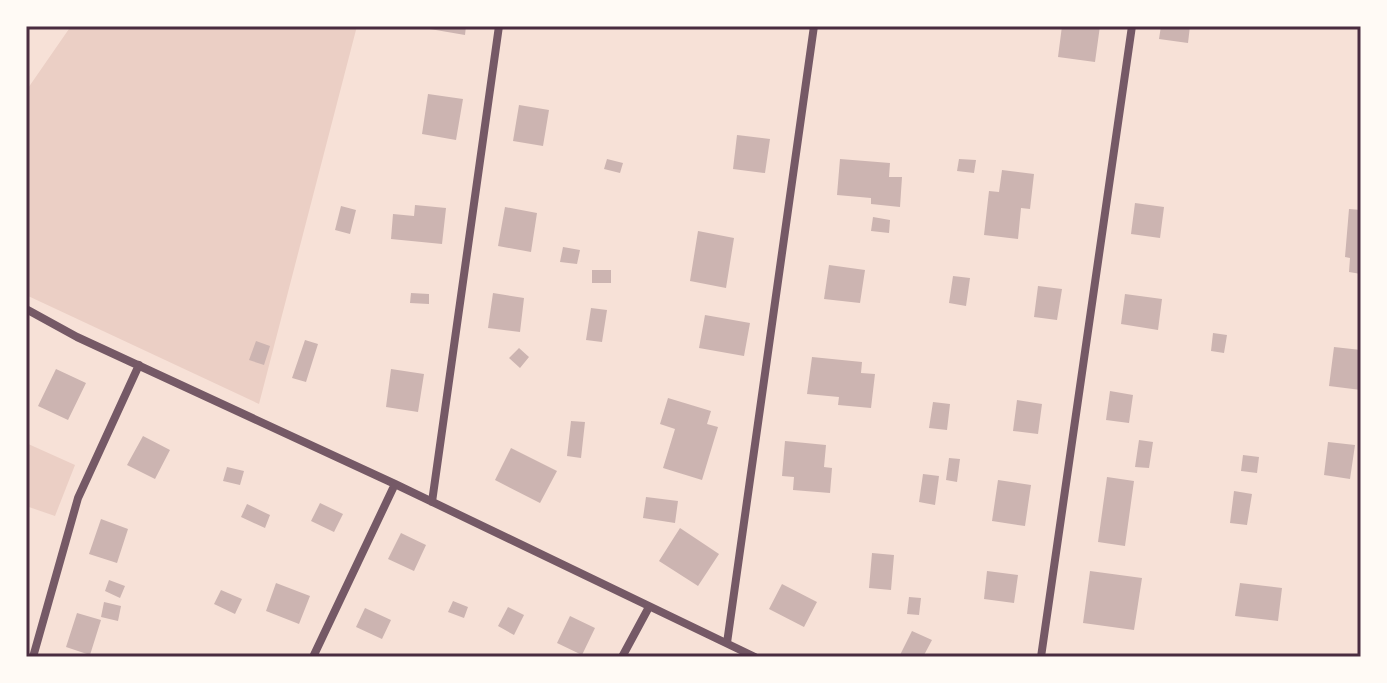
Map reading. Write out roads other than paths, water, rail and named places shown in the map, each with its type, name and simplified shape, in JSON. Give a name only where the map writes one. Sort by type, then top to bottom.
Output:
[{"type":"street","points":[[432,502],[499,26]]},
{"type":"street","points":[[727,643],[814,26]]},
{"type":"street","points":[[1041,657],[1132,26]]},
{"type":"street","points":[[26,309],[755,657]]},
{"type":"street","points":[[33,657],[78,498],[139,365]]},
{"type":"street","points":[[313,657],[395,484]]},
{"type":"street","points":[[622,657],[649,607]]}]
